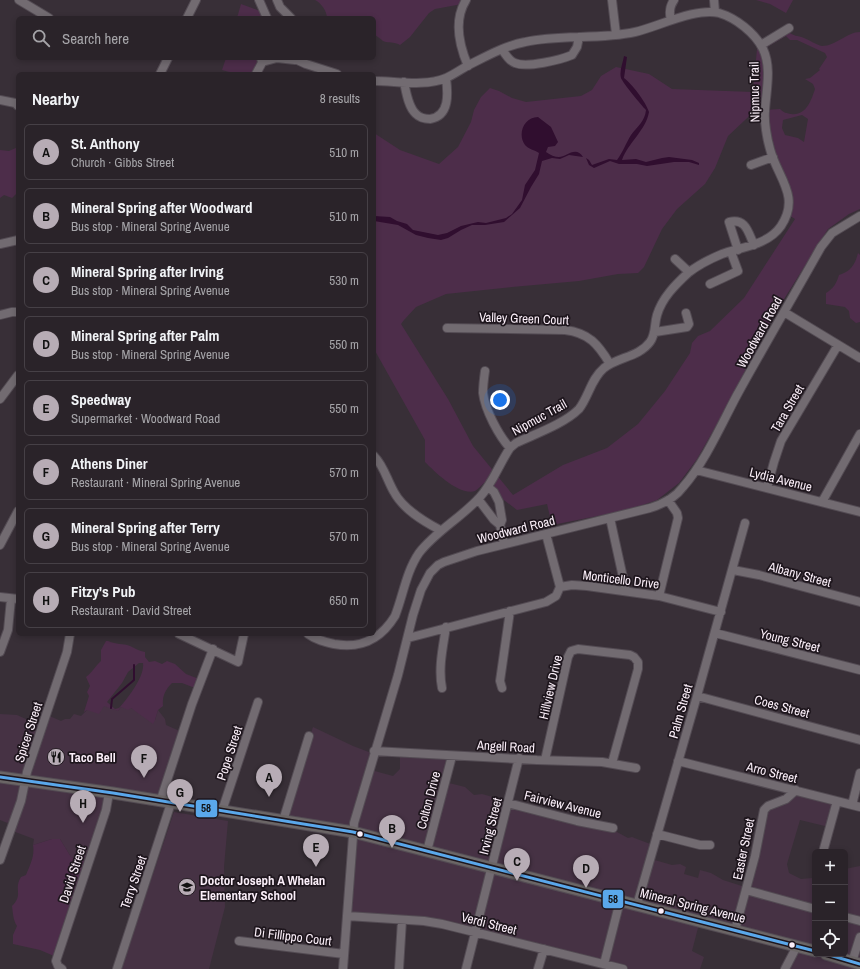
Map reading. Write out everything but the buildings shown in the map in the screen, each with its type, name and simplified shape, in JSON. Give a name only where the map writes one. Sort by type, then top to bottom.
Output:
[{"type":"main road","name":"Mineral Spring Avenue","points":[[0,777],[222,811],[353,834],[812,950]]},
{"type":"main road","points":[[836,957],[856,963]]},
{"type":"street","points":[[19,0],[46,16]]},
{"type":"street","points":[[188,16],[196,0]]},
{"type":"street","points":[[259,0],[266,16]]},
{"type":"street","points":[[277,0],[280,7],[289,16]]},
{"type":"street","points":[[466,0],[461,12],[458,34],[462,52],[468,66]]},
{"type":"street","points":[[612,0],[616,34]]},
{"type":"street","points":[[670,20],[670,6],[674,0]]},
{"type":"street","points":[[714,0],[715,12]]},
{"type":"street","name":"Nipmuc Trail","points":[[311,636],[324,642],[344,646],[353,646],[362,644],[379,635],[391,623],[395,616],[410,570],[423,548],[440,530],[478,499],[488,487],[510,448],[516,443],[572,415],[582,404],[602,370],[610,364],[643,350],[651,341],[655,332],[657,317],[662,302],[671,290],[689,272],[706,261],[766,239],[777,231],[783,222],[789,204],[788,192],[770,149],[765,117],[767,66],[764,51],[761,45],[747,29],[739,23],[715,12],[694,14],[670,20],[644,30],[616,34],[537,39],[502,49],[446,78],[432,82],[376,81]]},
{"type":"street","points":[[761,45],[789,28]]},
{"type":"street","points":[[502,49],[510,60],[515,63],[525,65],[532,64],[572,55],[578,47],[579,37]]},
{"type":"street","points":[[161,72],[167,60]]},
{"type":"street","points":[[257,72],[263,60]]},
{"type":"street","points":[[306,61],[332,72]]},
{"type":"street","points":[[404,82],[412,110],[416,114],[427,119],[440,116],[445,109],[447,91],[446,78]]},
{"type":"street","points":[[0,100],[16,105]]},
{"type":"street","points":[[751,165],[773,157]]},
{"type":"street","name":"Woodward Road","points":[[343,969],[354,823],[421,590],[430,573],[438,565],[444,562],[477,551],[650,508],[668,500],[682,489],[696,470],[827,238],[835,231],[860,216]]},
{"type":"street","points":[[710,284],[738,272],[729,222],[736,220],[745,225],[754,244]]},
{"type":"street","points":[[0,244],[16,240]]},
{"type":"street","points":[[675,259],[689,272]]},
{"type":"street","points":[[0,315],[16,312]]},
{"type":"street","points":[[784,312],[860,358]]},
{"type":"street","points":[[655,332],[687,327],[689,324],[686,313]]},
{"type":"street","name":"Valley Green Court","points":[[447,328],[574,331],[593,341],[610,364]]},
{"type":"street","name":"Tara Street","points":[[767,488],[781,441],[838,344]]},
{"type":"street","points":[[485,371],[483,384],[484,400],[498,432],[510,448]]},
{"type":"street","points":[[0,399],[16,378]]},
{"type":"street","points":[[822,502],[860,434]]},
{"type":"street","points":[[376,458],[382,466],[394,492],[400,501],[429,524],[440,530]]},
{"type":"street","name":"Lydia Avenue","points":[[696,470],[860,512]]},
{"type":"street","points":[[488,487],[494,492],[499,502],[502,520],[500,525],[504,544]]},
{"type":"street","points":[[478,499],[494,520],[500,525]]},
{"type":"street","points":[[659,596],[678,518],[677,513],[668,500]]},
{"type":"street","points":[[0,545],[16,515]]},
{"type":"street","points":[[610,518],[626,591]]},
{"type":"street","name":"Palm Street","points":[[637,905],[733,570],[745,523]]},
{"type":"street","points":[[408,638],[546,602],[556,596],[560,587],[546,534]]},
{"type":"street","name":"Albany Street","points":[[733,570],[759,575],[860,602]]},
{"type":"street","name":"Monticello Drive","points":[[560,587],[572,585],[587,586],[659,596],[721,612]]},
{"type":"street","points":[[0,597],[15,599],[8,630],[0,652]]},
{"type":"street","points":[[502,688],[500,681],[510,611]]},
{"type":"street","points":[[442,688],[440,673],[446,627]]},
{"type":"street","name":"Young Street","points":[[715,633],[860,670]]},
{"type":"street","name":"Spicer Street","points":[[0,860],[21,802],[27,772],[67,652],[70,636]]},
{"type":"street","points":[[184,636],[238,662],[244,636]]},
{"type":"street","name":"Terry Street","points":[[116,969],[166,802],[192,704],[213,649]]},
{"type":"street","name":"Hillview Drive","points":[[545,760],[568,657],[571,651],[578,649],[630,655],[638,662],[638,669],[612,763]]},
{"type":"street","name":"Coes Street","points":[[697,696],[860,740]]},
{"type":"street","name":"Pope Street","points":[[222,811],[258,702]]},
{"type":"street","points":[[283,821],[309,736]]},
{"type":"street","name":"Angell Road","points":[[374,751],[612,763],[636,768]]},
{"type":"street","name":"Colton Drive","points":[[427,852],[452,756]]},
{"type":"street","name":"Irving Street","points":[[466,969],[519,758]]},
{"type":"street","name":"Arro Street","points":[[678,761],[856,806]]},
{"type":"street","points":[[856,806],[860,774]]},
{"type":"street","name":"Easter Street","points":[[735,930],[758,845],[764,810],[768,806],[786,799],[796,790]]},
{"type":"street","name":"David Street","points":[[62,969],[58,966],[56,961],[106,810],[109,793]]},
{"type":"street","points":[[824,849],[837,801]]},
{"type":"street","name":"Fairview Avenue","points":[[508,803],[577,821],[612,828]]},
{"type":"street","points":[[657,834],[700,845],[710,845]]},
{"type":"street","points":[[746,890],[812,908]]},
{"type":"street","points":[[604,964],[620,901]]},
{"type":"street","name":"Verdi Street","points":[[347,916],[424,921],[475,932],[623,969]]},
{"type":"street","points":[[848,918],[860,921]]},
{"type":"street","points":[[399,969],[402,920]]},
{"type":"street","points":[[856,963],[860,937]]},
{"type":"street","name":"Di Fillippo Court","points":[[239,941],[344,954]]},
{"type":"street","points":[[785,969],[797,946]]},
{"type":"street","points":[[538,969],[544,949]]},
{"type":"shaded area","points":[[315,0],[464,0],[462,4],[435,9],[429,13],[410,37],[400,45],[384,41],[376,36],[376,16],[327,16],[319,3]]},
{"type":"shaded area","points":[[756,0],[793,0],[786,13],[770,4]]},
{"type":"shaded area","points":[[241,4],[260,11],[261,16],[238,16]]},
{"type":"shaded area","points":[[788,31],[794,35],[822,46],[832,44],[851,34],[860,32],[860,209],[849,214],[828,229],[774,315],[722,415],[697,459],[679,483],[657,500],[628,510],[552,525],[547,504],[517,510],[484,483],[475,491],[469,492],[455,487],[448,482],[425,462],[425,440],[376,353],[376,134],[400,150],[439,164],[458,147],[471,122],[474,110],[481,97],[490,88],[512,98],[526,102],[581,96],[592,90],[601,76],[616,67],[649,74],[672,89],[753,92],[757,49]],"holes":[[[786,36],[790,40],[797,40],[825,53],[827,57],[819,69],[820,70],[810,78],[805,79],[813,84],[815,89],[810,103],[801,113],[785,113],[780,109],[765,110],[788,203],[787,214],[795,219],[744,298],[710,331],[698,336],[692,343],[690,353],[665,391],[638,424],[607,448],[563,465],[513,495],[473,446],[448,399],[401,324],[416,307],[446,294],[579,281],[618,274],[638,273],[644,267],[662,229],[677,209],[705,184],[715,168],[728,136],[761,105],[771,100],[771,65],[767,47]],[[802,115],[808,119],[804,142],[798,138],[785,135],[782,128],[783,120]]]},
{"type":"shaded area","points":[[624,56],[627,57],[624,78],[631,84],[645,103],[649,112],[641,131],[628,148],[622,160],[636,159],[646,162],[669,157],[692,160],[699,163],[699,165],[689,162],[674,162],[647,166],[637,164],[619,164],[610,161],[594,168],[589,165],[586,158],[592,165],[609,159],[617,160],[645,114],[646,110],[628,89],[621,78]]},
{"type":"shaded area","points":[[225,60],[257,60],[260,72],[230,72],[222,70]]},
{"type":"shaded area","points":[[538,117],[551,127],[558,142],[555,146],[548,147],[546,152],[552,156],[562,157],[571,152],[577,152],[583,157],[569,155],[560,159],[552,158],[542,161],[539,174],[520,208],[504,222],[485,225],[472,225],[448,238],[441,240],[416,235],[398,225],[376,221],[376,216],[390,217],[407,224],[413,230],[438,235],[447,233],[461,226],[478,222],[486,223],[506,218],[512,214],[522,200],[525,185],[535,170],[539,153],[525,145],[522,136],[523,127],[533,118]]},
{"type":"shaded area","points":[[16,148],[16,194],[12,198],[4,195],[0,198],[0,150],[9,151]]},
{"type":"shaded area","points":[[858,253],[860,255],[860,322],[856,323],[850,318],[849,311],[845,307],[826,304],[826,293],[834,286],[839,275],[847,272],[852,267]]},
{"type":"shaded area","points":[[106,641],[127,645],[145,652],[145,657],[149,662],[155,661],[162,664],[167,661],[175,664],[186,674],[199,679],[195,688],[182,683],[172,683],[164,694],[163,706],[158,710],[153,724],[131,708],[128,710],[121,707],[118,711],[104,706],[99,714],[87,710],[84,712],[89,696],[87,692],[90,686],[86,677],[101,661],[101,650]],"holes":[[[139,663],[143,663],[143,668],[135,687],[119,708],[115,709],[107,702],[122,683],[128,672]]]},
{"type":"shaded area","points":[[104,705],[118,711],[121,707],[131,708],[155,720],[158,710],[165,719],[166,725],[182,732],[160,801],[109,796],[86,862],[71,857],[60,839],[52,839],[33,845],[34,839],[10,830],[10,824],[0,820],[0,714],[17,715],[28,720],[42,722],[45,714],[61,721],[70,719],[74,714],[81,716],[87,710]]},
{"type":"shaded area","points":[[313,727],[374,754],[371,770],[393,776],[400,769],[400,755],[450,757],[445,782],[465,787],[474,795],[482,794],[559,817],[617,832],[628,838],[632,837],[653,845],[651,859],[672,865],[680,864],[686,867],[684,874],[698,878],[700,870],[711,873],[723,880],[745,887],[761,813],[790,792],[834,802],[829,827],[800,820],[787,864],[789,873],[801,879],[812,878],[812,957],[848,957],[848,868],[860,866],[860,969],[787,969],[799,950],[699,924],[692,951],[704,957],[700,969],[616,969],[440,925],[346,916],[353,838],[283,817]]},
{"type":"shaded area","name":"Doctor Joseph A Whelan Elementary School","points":[[174,812],[228,821],[224,867],[225,907],[209,969],[121,969]]},
{"type":"shaded area","points":[[52,839],[60,839],[71,857],[86,862],[54,956],[40,950],[13,944],[13,935],[17,926],[14,919],[12,906],[16,902],[18,895],[19,881],[21,877],[26,875],[33,857],[33,845]]},
{"type":"waterway","points":[[111,708],[112,699],[134,680],[134,665]]},
{"type":"transit line","name":"58","points":[[0,777],[113,793],[353,832],[812,950]]},
{"type":"transit line","name":"58","points":[[836,957],[860,964]]},
{"type":"place","name":"Taco Bell","points":[[56,757]]},
{"type":"place","name":"Athens Diner","points":[[144,778]]},
{"type":"place","name":"St. Anthony","points":[[269,797]]},
{"type":"place","name":"Mineral Spring after Terry","points":[[180,812]]},
{"type":"place","name":"Fitzy's Pub","points":[[83,823]]},
{"type":"place","name":"Mineral Spring after Woodward","points":[[392,848]]},
{"type":"place","name":"Speedway","points":[[316,867]]},
{"type":"place","name":"Mineral Spring after Irving","points":[[517,881]]},
{"type":"place","name":"Doctor Joseph A Whelan Elementary School","points":[[187,887]]},
{"type":"place","name":"Mineral Spring after Palm","points":[[586,888]]}]
